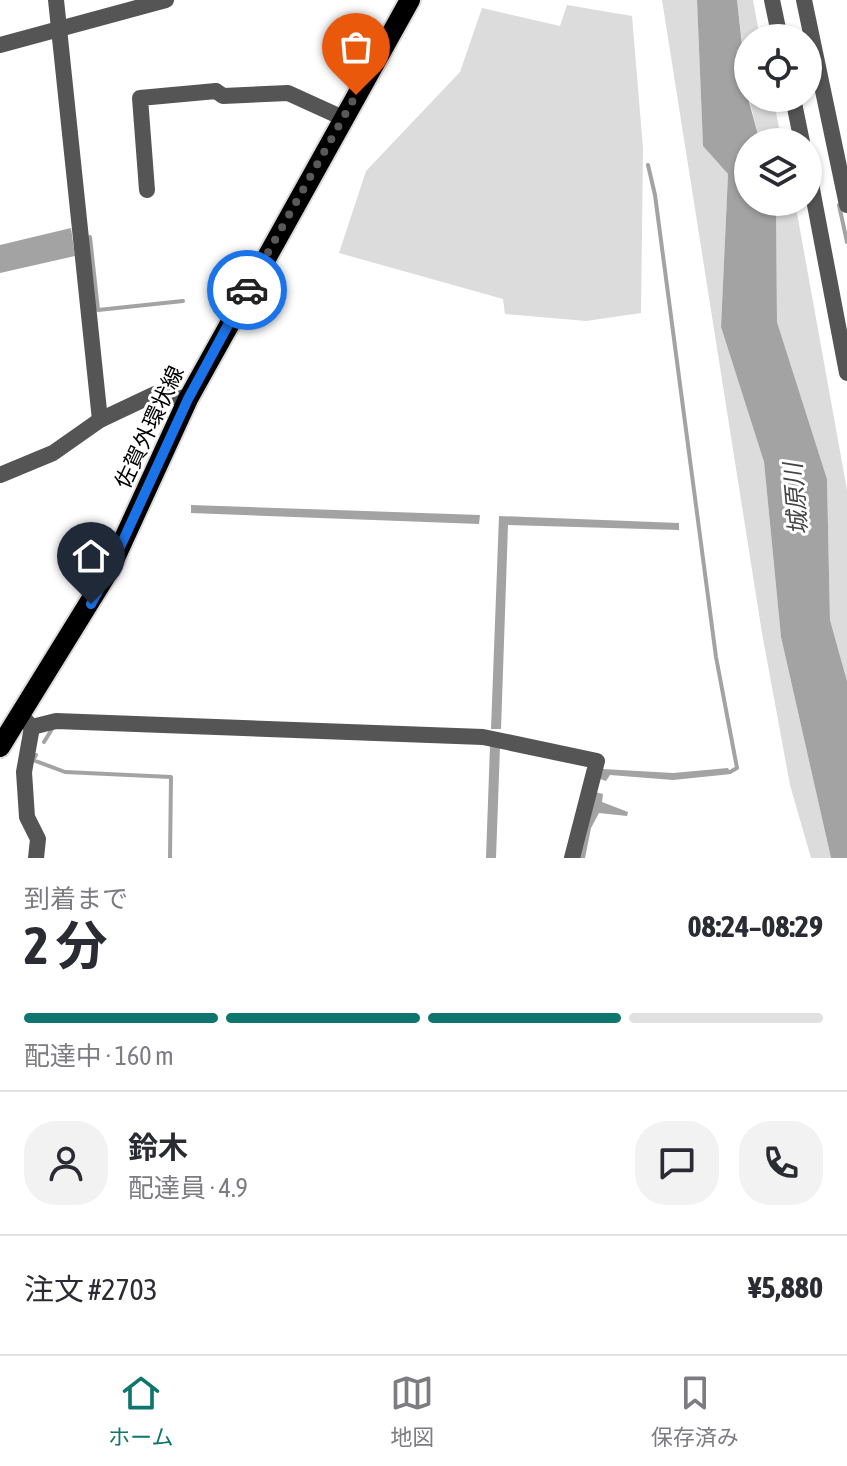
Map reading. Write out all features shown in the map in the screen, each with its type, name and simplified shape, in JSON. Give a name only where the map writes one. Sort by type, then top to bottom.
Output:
[{"type":"main road","name":"佐賀外環状線","points":[[0,747],[26,721],[110,569],[188,399],[410,0]]},
{"type":"street","points":[[56,0],[100,420]]},
{"type":"street","points":[[0,45],[166,0]]},
{"type":"street","points":[[772,0],[777,24]]},
{"type":"street","points":[[804,0],[842,156],[847,205]]},
{"type":"street","points":[[147,190],[140,98],[216,91],[223,96],[288,93],[343,118]]},
{"type":"street","points":[[817,216],[847,373]]},
{"type":"street","points":[[0,475],[53,453],[100,420],[155,394],[188,399]]},
{"type":"street","points":[[36,858],[38,839],[27,817],[24,772],[26,721],[483,737],[597,761],[572,858]]},
{"type":"shaded area","points":[[662,0],[697,0],[703,146],[728,174],[721,327],[764,462],[781,637],[831,858],[811,858],[790,785],[762,633]]},
{"type":"shaded area","points":[[737,0],[753,0],[757,24],[740,24]]},
{"type":"shaded area","points":[[567,5],[632,16],[643,148],[641,313],[586,321],[505,314],[503,299],[339,253],[366,171],[460,72],[482,8],[560,26]]},
{"type":"shaded area","points":[[752,112],[776,112],[779,128],[756,128]]},
{"type":"shaded area","points":[[776,216],[798,216],[847,490],[847,681],[830,620],[827,479],[777,322]]},
{"type":"water","name":"城原川","points":[[697,0],[737,0],[740,24],[734,24],[734,112],[752,112],[756,128],[734,128],[734,216],[776,216],[777,322],[827,479],[830,620],[847,681],[847,858],[831,858],[781,637],[764,462],[721,327],[728,174],[703,146]]},
{"type":"water","points":[[71,228],[75,256],[0,273],[0,245]]},
{"type":"water","points":[[191,505],[480,515],[479,524],[191,513]]},
{"type":"water","points":[[499,516],[679,523],[679,530],[508,525],[501,729],[491,729]]},
{"type":"water","points":[[490,746],[500,747],[496,858],[486,858]]},
{"type":"water","points":[[728,768],[731,774],[673,780],[610,775],[606,781],[600,779],[603,769],[673,773]]},
{"type":"water","points":[[595,792],[603,794],[602,802],[628,812],[627,816],[599,813],[591,828],[585,858],[578,858]]},
{"type":"waterway","points":[[648,165],[655,195],[716,657],[737,768],[730,772]]},
{"type":"waterway","points":[[839,205],[847,242]]},
{"type":"waterway","points":[[90,237],[98,310],[183,301]]},
{"type":"waterway","points":[[44,742],[52,729]]},
{"type":"waterway","points":[[36,755],[33,760],[65,772],[171,777],[170,858]]},
{"type":"way so far","points":[[247,290],[356,95]]},
{"type":"route","points":[[91,604],[188,399],[247,290]]}]
